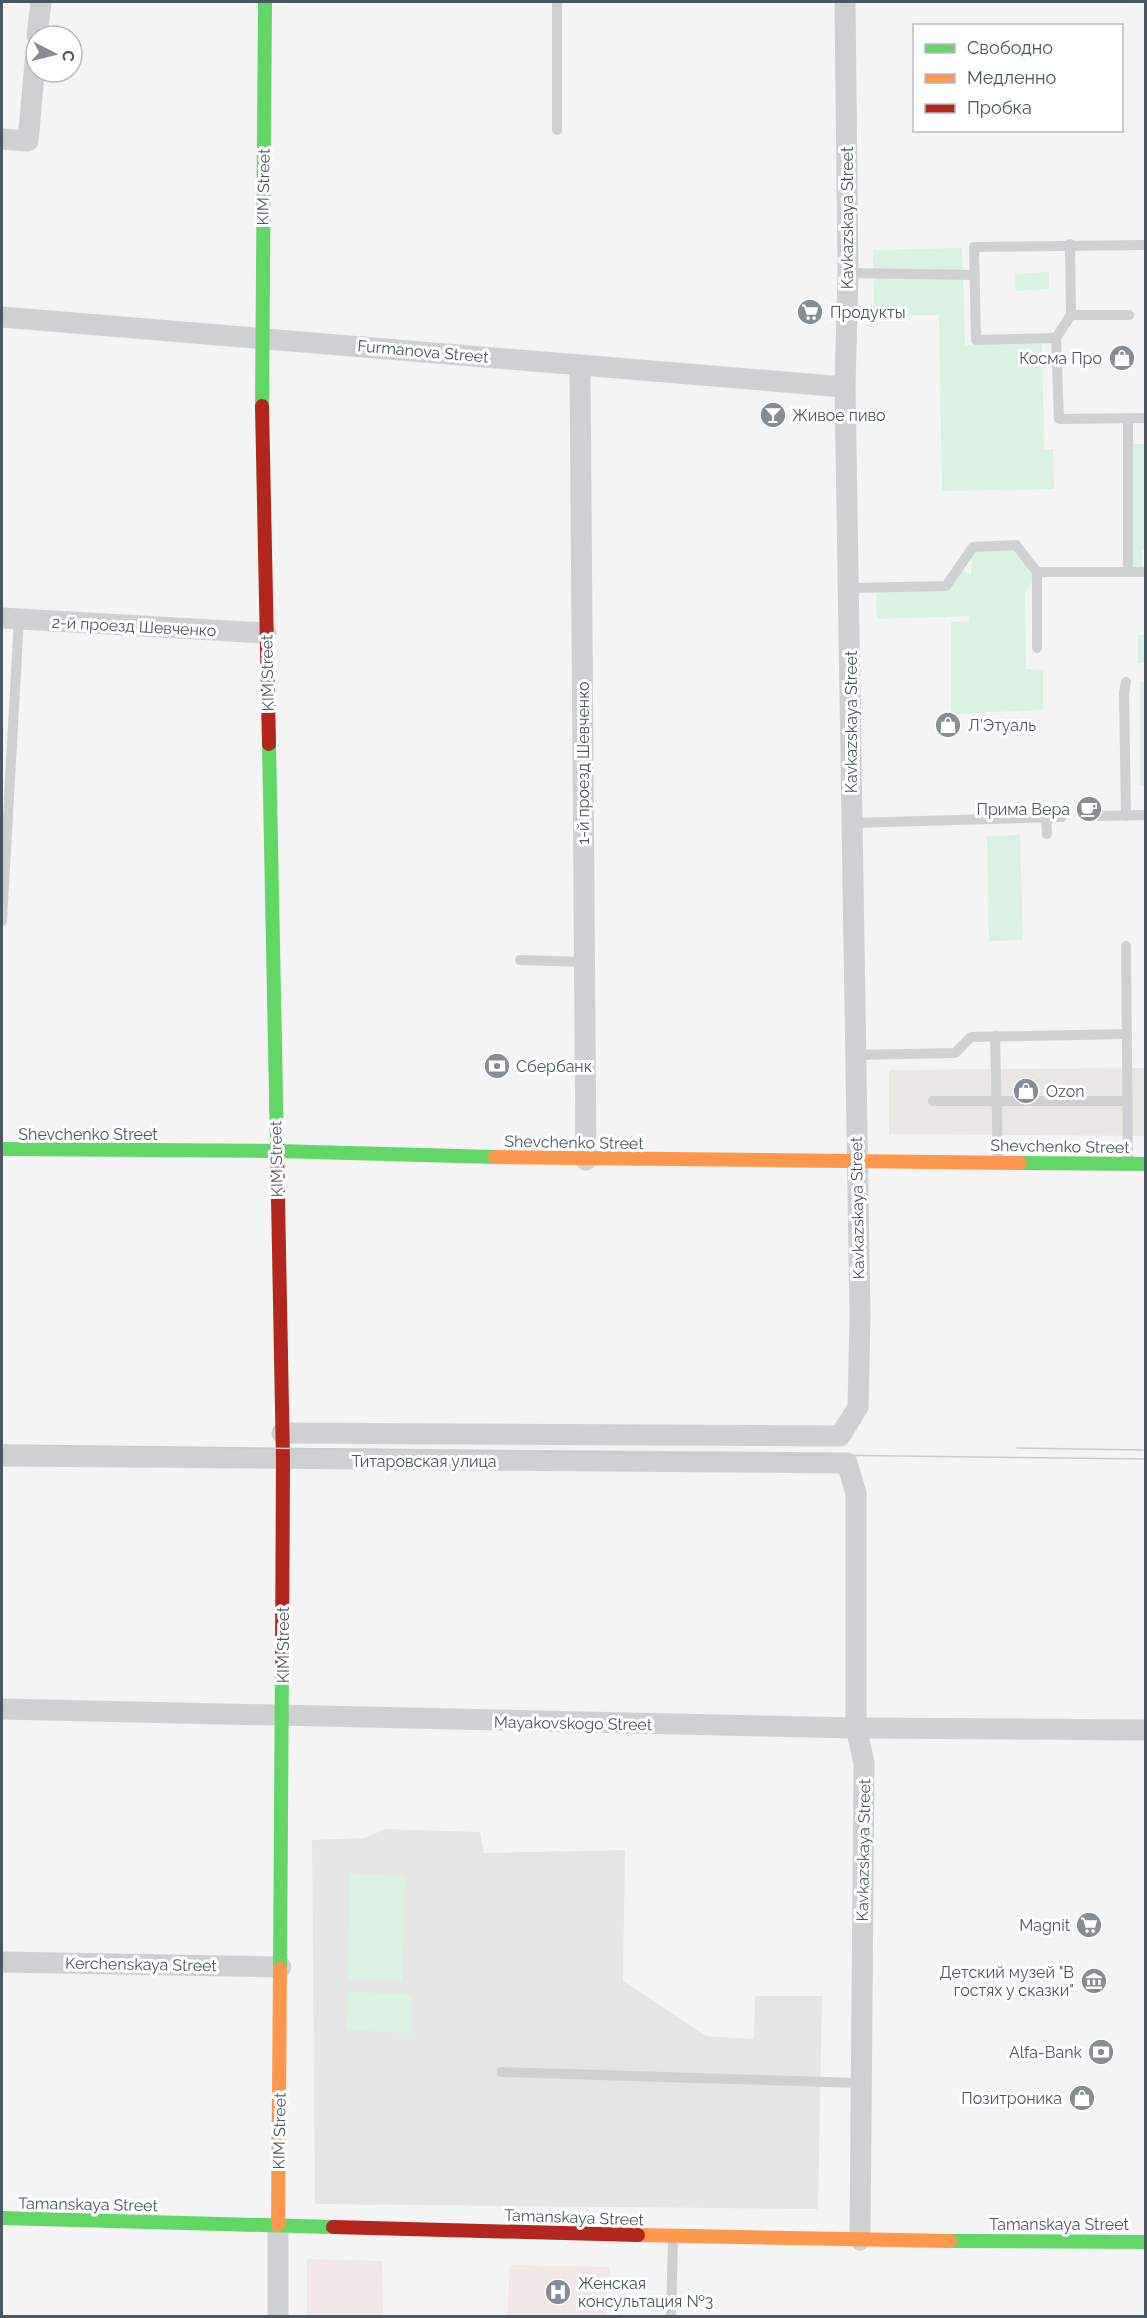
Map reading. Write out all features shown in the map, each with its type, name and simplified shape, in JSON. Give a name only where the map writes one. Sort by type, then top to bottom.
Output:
[{"type":"street","points":[[39,24],[41,2]]},
{"type":"street","name":"KIM Street","points":[[265,2],[261,337],[284,1460],[278,2316]]},
{"type":"street","name":"Kavkazskaya Street","points":[[840,1436],[858,1407],[860,1316],[845,387],[848,273],[845,2]]},
{"type":"street","points":[[2,139],[28,141],[33,84]]},
{"type":"street","name":"Furmanova Street","points":[[2,317],[845,387]]},
{"type":"street","name":"1-й проезд Шевченко","points":[[580,366],[586,1160]]},
{"type":"street","name":"2-й проезд Шевченко","points":[[10,619],[266,633]]},
{"type":"street","name":"Shevchenko Street","points":[[2,1149],[276,1152],[586,1160],[998,1161],[1146,1164]]},
{"type":"street","name":"Титаровская улица","points":[[282,1433],[840,1436]]},
{"type":"street","name":"Титаровская улица","points":[[2,1456],[847,1463]]},
{"type":"street","name":"Kavkazskaya Street","points":[[847,1463],[856,1493],[856,1728],[864,1763],[860,2240]]},
{"type":"street","name":"Mayakovskogo Street","points":[[2,1709],[856,1728],[1146,1730]]},
{"type":"street","name":"Kerchenskaya Street","points":[[2,1962],[281,1967]]},
{"type":"street","name":"Tamanskaya Street","points":[[2,2218],[860,2240],[1146,2242]]},
{"type":"lane","points":[[557,2],[557,130]]},
{"type":"lane","points":[[1056,338],[976,340],[974,247],[1070,244],[1146,245]]},
{"type":"lane","points":[[1070,244],[1071,315],[1056,338],[1059,418],[1146,418]]},
{"type":"lane","points":[[848,273],[975,275]]},
{"type":"lane","points":[[1071,315],[1130,315]]},
{"type":"lane","points":[[1128,418],[1128,572]]},
{"type":"lane","points":[[850,588],[946,586],[973,547],[1016,546],[1037,572],[1037,648]]},
{"type":"lane","points":[[1037,572],[1146,572]]},
{"type":"lane","points":[[2,921],[10,619]]},
{"type":"lane","points":[[1126,682],[1124,693],[1126,816]]},
{"type":"lane","points":[[1099,816],[1146,815]]},
{"type":"lane","points":[[1046,817],[1047,834]]},
{"type":"lane","points":[[851,823],[1062,817]]},
{"type":"lane","points":[[1126,946],[1128,1164]]},
{"type":"lane","points":[[520,960],[585,962]]},
{"type":"lane","points":[[854,1055],[955,1053],[971,1036],[1127,1034]]},
{"type":"lane","points":[[995,1036],[998,1161]]},
{"type":"lane","points":[[933,1101],[1128,1101]]},
{"type":"lane","points":[[502,2072],[860,2083]]},
{"type":"lane","points":[[671,2316],[673,2236]]},
{"type":"shaded area","points":[[1145,1068],[1145,1136],[889,1134],[889,1070]]},
{"type":"shaded area","points":[[385,1829],[480,1832],[484,1853],[625,1850],[623,1981],[706,2036],[754,2039],[755,1996],[822,1996],[818,2209],[315,2204],[312,1840],[365,1838]]},
{"type":"shaded area","points":[[307,2259],[382,2261],[383,2316],[307,2316]]},
{"type":"shaded area","name":"Женская консультация №3","points":[[510,2265],[610,2267],[605,2316],[507,2316]]},
{"type":"green space","points":[[962,248],[965,345],[1042,344],[1044,449],[1053,449],[1054,489],[942,491],[939,315],[874,315],[873,250]]},
{"type":"green space","points":[[1049,272],[1049,289],[1016,291],[1015,274]]},
{"type":"green space","points":[[1127,444],[1145,444],[1146,550],[1142,550],[1142,572],[1128,572]]},
{"type":"green space","points":[[1016,545],[1037,572],[1025,594],[1026,669],[1043,670],[1043,710],[951,714],[951,622],[969,622],[969,616],[877,619],[876,587],[946,586],[960,567],[971,576],[973,547]]},
{"type":"green space","points":[[1138,635],[1145,635],[1145,663],[1138,663]]},
{"type":"green space","points":[[1140,682],[1145,682],[1145,785],[1140,785]]},
{"type":"green space","points":[[1020,835],[1023,940],[989,941],[987,836]]},
{"type":"green space","points":[[350,1874],[405,1875],[402,1981],[348,1980]]},
{"type":"green space","points":[[348,1992],[412,1994],[411,2033],[347,2030]]},
{"type":"tram line","points":[[2,1445],[1146,1459]]},
{"type":"tram line","points":[[1017,1448],[1143,1450]]},
{"type":"traffic: fast","points":[[262,406],[265,2]]},
{"type":"traffic: fast","points":[[269,744],[277,1146]]},
{"type":"traffic: fast","points":[[2,1149],[276,1151],[495,1157]]},
{"type":"traffic: fast","points":[[1020,1163],[1146,1164]]},
{"type":"traffic: fast","points":[[280,1969],[282,1660]]},
{"type":"traffic: fast","points":[[2,2218],[333,2227]]},
{"type":"traffic: fast","points":[[950,2241],[1146,2242]]},
{"type":"traffic: slow","points":[[495,1157],[1020,1163]]},
{"type":"traffic: slow","points":[[278,2225],[280,1969]]},
{"type":"traffic: slow","points":[[638,2235],[950,2241]]},
{"type":"traffic: jam","points":[[262,406],[269,744]]},
{"type":"traffic: jam","points":[[277,1146],[283,1460],[282,1660]]},
{"type":"traffic: jam","points":[[333,2227],[638,2235]]},
{"type":"place","name":"Продукты","points":[[810,312]]},
{"type":"place","name":"Косма Про","points":[[1122,358]]},
{"type":"place","name":"Живое пиво","points":[[773,415]]},
{"type":"place","name":"Л'Этуаль","points":[[948,725]]},
{"type":"place","name":"Прима Вера","points":[[1089,809]]},
{"type":"place","name":"Сбербанк","points":[[497,1066]]},
{"type":"place","name":"Ozon","points":[[1026,1091]]},
{"type":"place","name":"Magnit","points":[[1089,1925]]},
{"type":"place","name":"Детский музей \"В гостях у сказки\"","points":[[1094,1981]]},
{"type":"place","name":"Alfa-Bank","points":[[1101,2052]]},
{"type":"place","name":"Позитроника","points":[[1082,2098]]},
{"type":"place","name":"Женская консультация №3","points":[[558,2292]]}]
